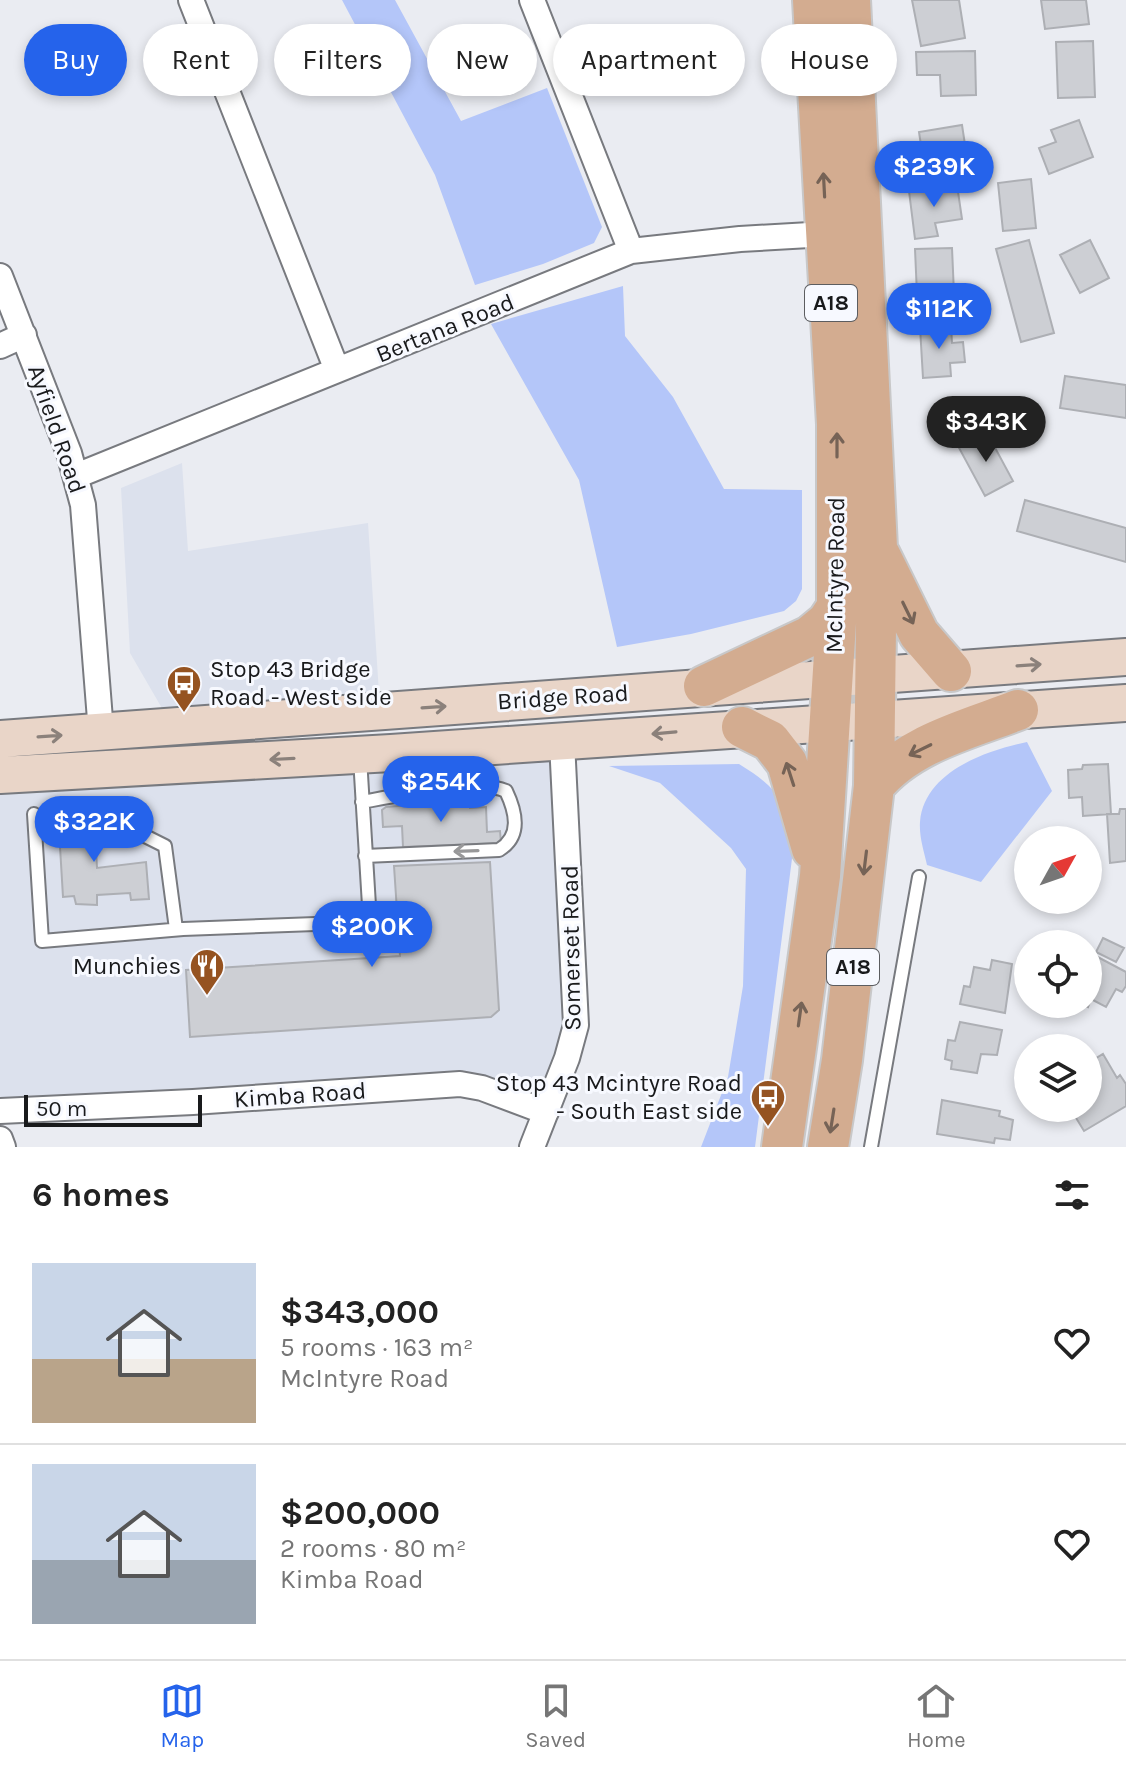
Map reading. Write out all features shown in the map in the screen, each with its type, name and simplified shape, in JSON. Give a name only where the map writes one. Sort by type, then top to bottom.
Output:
[{"type":"main road","name":"McIntyre Road","points":[[782,1147],[820,876],[837,607],[837,424],[813,0]]},
{"type":"main road","name":"McIntyre Road","points":[[828,1147],[842,1060],[874,786],[877,548],[850,0]]},
{"type":"main road","points":[[877,548],[919,634],[951,671]]},
{"type":"main road","points":[[704,686],[810,636],[827,622],[837,607]]},
{"type":"main road","name":"Bridge Road","points":[[0,739],[1126,657]]},
{"type":"main road","name":"Bridge Road","points":[[0,775],[360,755],[1126,703]]},
{"type":"main road","points":[[874,786],[883,775],[912,753],[1018,710]]},
{"type":"main road","points":[[312,716],[360,755]]},
{"type":"main road","points":[[742,727],[770,741],[787,763],[820,876]]},
{"type":"main road","points":[[101,732],[104,768]]},
{"type":"street","points":[[191,0],[337,370]]},
{"type":"street","points":[[532,0],[631,251]]},
{"type":"street","name":"Bertana Road","points":[[76,476],[631,251],[740,239],[827,234]]},
{"type":"street","name":"Ayfield Road","points":[[0,276],[76,476],[83,505],[101,732]]},
{"type":"street","points":[[0,346],[24,335]]},
{"type":"street","name":"Somerset Road","points":[[532,1147],[573,1041],[576,1025],[562,742]]},
{"type":"street","name":"Kimba Road","points":[[0,1111],[460,1084],[482,1088],[546,1112]]},
{"type":"street","points":[[0,1139],[3,1147]]},
{"type":"lane","points":[[34,814],[42,941],[176,929],[370,922],[360,755]]},
{"type":"lane","points":[[362,802],[451,788],[494,787],[506,791],[512,803],[514,819],[514,834],[510,843],[499,850],[365,856]]},
{"type":"lane","points":[[111,819],[165,846],[176,929]]},
{"type":"lane","points":[[871,1147],[919,877]]},
{"type":"shaded area","points":[[342,0],[395,0],[408,24],[355,24]]},
{"type":"shaded area","points":[[411,29],[427,59],[427,96],[447,96],[461,121],[526,96],[537,96],[537,92],[547,88],[602,227],[594,243],[543,264],[475,285],[435,175],[393,96],[411,96]]},
{"type":"shaded area","points":[[623,286],[625,336],[673,397],[724,489],[802,490],[802,589],[796,601],[784,611],[691,634],[617,647],[579,480],[491,324]]},
{"type":"shaded area","points":[[182,463],[188,551],[368,523],[379,693],[163,710],[130,653],[121,488]]},
{"type":"shaded area","points":[[562,742],[576,1006],[546,1112],[482,1088],[0,1111],[0,775]]},
{"type":"shaded area","points":[[1027,742],[1052,791],[1025,826],[1014,826],[1014,840],[981,882],[927,865],[920,822],[932,790],[959,767],[993,751]]},
{"type":"shaded area","points":[[739,764],[763,780],[777,796],[787,815],[794,843],[755,1147],[701,1147],[728,1077],[743,986],[746,869],[731,848],[660,783],[609,766]]},
{"type":"building","points":[[912,0],[959,0],[965,38],[921,46]]},
{"type":"building","points":[[1041,0],[1086,0],[1089,24],[1045,29]]},
{"type":"building","points":[[1093,41],[1095,97],[1058,98],[1056,42]]},
{"type":"building","points":[[975,51],[976,95],[941,96],[940,75],[917,75],[916,52]]},
{"type":"building","points":[[1079,120],[1093,157],[1049,174],[1039,148],[1056,142],[1051,130]]},
{"type":"building","points":[[962,125],[969,171],[926,178],[919,132]]},
{"type":"building","points":[[1031,179],[1036,228],[1003,231],[998,183]]},
{"type":"building","points":[[957,185],[962,219],[935,223],[938,236],[915,239],[909,191]]},
{"type":"building","points":[[1029,240],[1054,333],[1021,342],[996,249]]},
{"type":"building","points":[[1090,240],[1109,278],[1080,293],[1060,255]]},
{"type":"building","points":[[952,248],[954,294],[917,295],[915,249]]},
{"type":"building","points":[[951,325],[952,343],[963,342],[965,362],[950,363],[951,376],[923,378],[920,327]]},
{"type":"building","points":[[1065,376],[1126,385],[1126,418],[1060,408]]},
{"type":"building","points":[[986,431],[1013,481],[985,496],[958,446]]},
{"type":"building","points":[[1025,500],[1126,528],[1126,562],[1017,531]]},
{"type":"building","points":[[1108,764],[1111,814],[1083,816],[1082,797],[1069,798],[1068,770],[1082,769],[1083,765]]},
{"type":"building","points":[[469,799],[470,808],[486,807],[487,832],[500,831],[501,843],[403,847],[402,826],[383,827],[382,810],[386,807]]},
{"type":"building","points":[[1120,809],[1126,809],[1126,861],[1110,863],[1107,814],[1119,814]]},
{"type":"building","points":[[94,811],[97,868],[146,862],[149,899],[131,900],[130,893],[97,895],[97,905],[76,904],[74,896],[63,897],[58,813]]},
{"type":"building","points":[[490,862],[499,1010],[491,1017],[190,1037],[186,970],[400,956],[394,866]]},
{"type":"building","points":[[1102,940],[1124,948],[1116,962],[1102,955]]},
{"type":"building","points":[[1102,959],[1126,972],[1126,986],[1122,992],[1116,989],[1106,1007],[1102,1005]]},
{"type":"building","points":[[992,960],[1012,964],[1005,1013],[960,1004],[964,986],[970,987],[974,967],[990,970]]},
{"type":"building","points":[[960,1022],[1002,1030],[997,1055],[981,1054],[977,1073],[951,1069],[952,1061],[945,1059],[948,1040],[955,1041]]},
{"type":"building","points":[[1102,1055],[1117,1078],[1120,1075],[1126,1084],[1126,1106],[1102,1120]]},
{"type":"building","points":[[942,1100],[1000,1111],[999,1116],[1013,1120],[1010,1140],[995,1138],[994,1143],[937,1134]]},
{"type":"building","points":[[1079,1122],[1099,1122],[1084,1131]]},
{"type":"place","name":"Stop 43 Bridge Road - West side","points":[[184,714]]},
{"type":"place","name":"Munchies","points":[[207,997]]},
{"type":"place","name":"Stop 43 Mcintyre Road - South East side","points":[[768,1128]]}]
